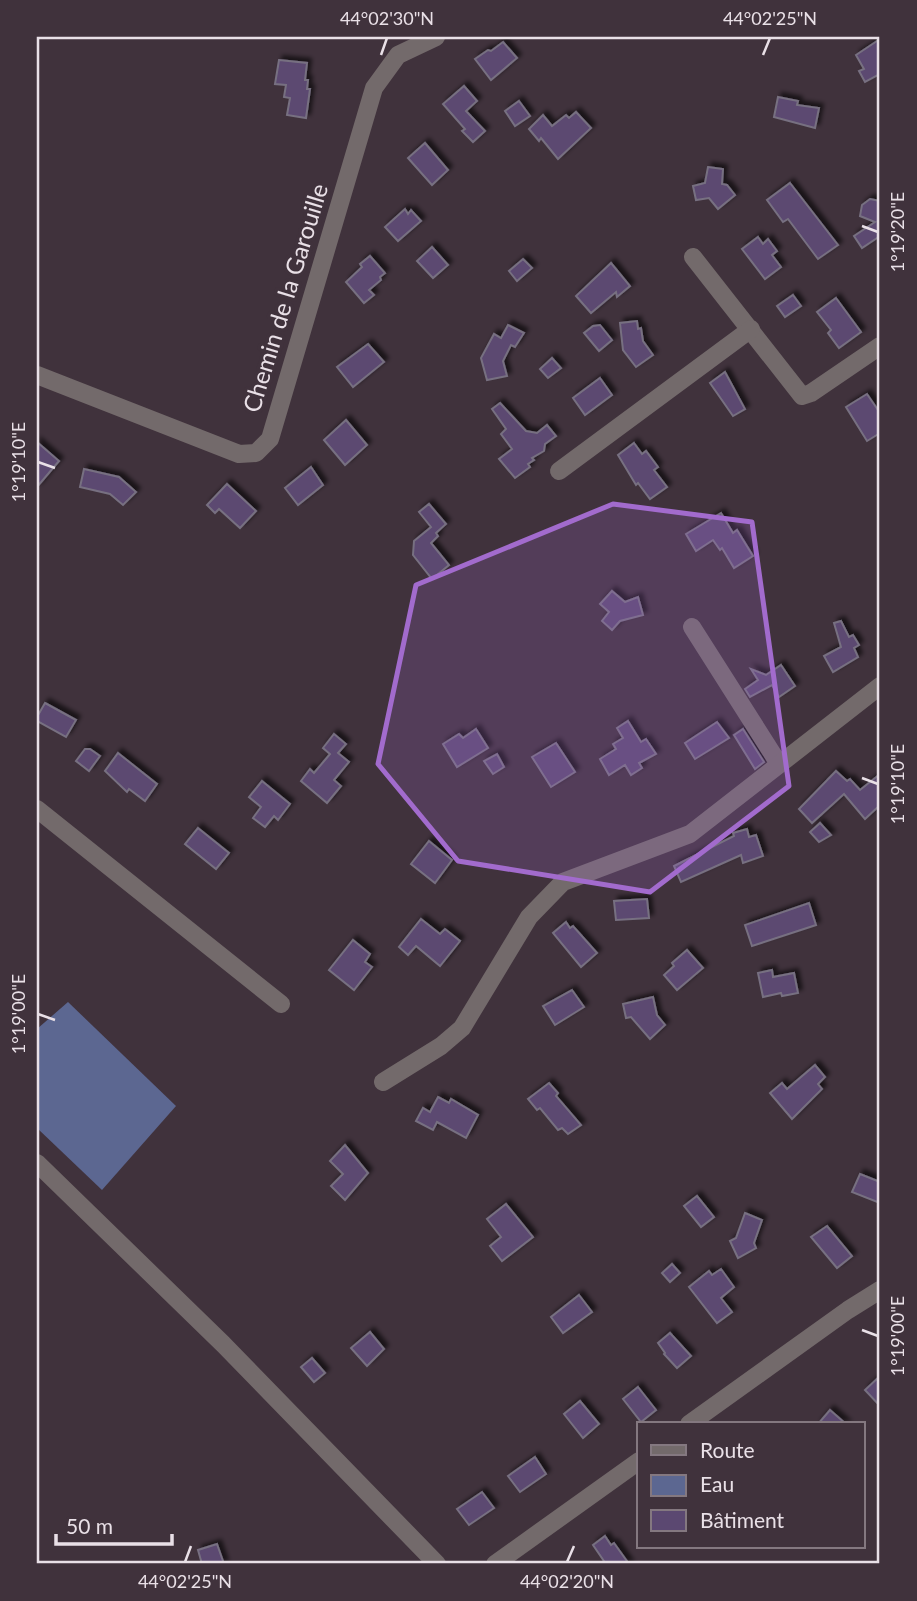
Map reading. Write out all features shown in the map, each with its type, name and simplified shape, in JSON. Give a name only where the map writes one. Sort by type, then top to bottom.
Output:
[{"type":"street","name":"Chemin de la Garouille","points":[[37,375],[239,454],[256,453],[270,439],[374,88],[398,55],[436,37]]},
{"type":"street","points":[[693,257],[802,396],[811,393],[880,346]]},
{"type":"street","points":[[559,471],[751,329]]},
{"type":"street","points":[[692,627],[779,764]]},
{"type":"street","points":[[383,1082],[441,1046],[462,1028],[529,917],[563,882],[690,834],[880,685]]},
{"type":"street","points":[[37,809],[281,1004]]},
{"type":"street","points":[[37,1163],[223,1345],[437,1564]]},
{"type":"street","points":[[692,1422],[880,1290]]},
{"type":"street","points":[[495,1564],[637,1462]]},
{"type":"highlighted area","points":[[613,504],[752,522],[789,786],[650,892],[458,861],[378,764],[416,585]]},
{"type":"water","points":[[68,1002],[176,1106],[102,1190],[37,1128],[37,1029]]},
{"type":"building","points":[[880,39],[880,74],[865,82],[859,71],[864,69],[856,55]]},
{"type":"building","points":[[503,42],[517,58],[491,80],[475,59]]},
{"type":"building","points":[[279,60],[307,63],[305,80],[308,80],[307,89],[310,89],[306,118],[287,115],[290,98],[284,97],[286,85],[275,84]]},
{"type":"building","points":[[464,86],[477,101],[466,111],[485,131],[473,142],[443,104]]},
{"type":"building","points":[[778,97],[798,101],[797,105],[819,108],[815,128],[774,117]]},
{"type":"building","points":[[519,101],[530,116],[515,126],[505,111]]},
{"type":"building","points":[[576,112],[591,128],[558,159],[541,138],[539,141],[529,129],[543,115],[552,126],[566,115],[569,118]]},
{"type":"building","points":[[425,143],[448,170],[432,185],[408,158]]},
{"type":"building","points":[[708,167],[723,169],[722,184],[727,185],[735,195],[718,209],[709,198],[696,200],[693,186],[705,183]]},
{"type":"building","points":[[790,183],[838,245],[818,259],[788,219],[783,222],[767,200]]},
{"type":"building","points":[[870,199],[880,201],[880,236],[862,248],[854,236],[875,222],[860,216],[862,205]]},
{"type":"building","points":[[405,209],[408,214],[411,210],[421,221],[398,241],[385,227]]},
{"type":"building","points":[[758,237],[763,244],[768,239],[777,251],[772,255],[781,267],[765,279],[742,249]]},
{"type":"building","points":[[432,247],[448,265],[433,278],[417,261]]},
{"type":"building","points":[[370,256],[385,273],[369,290],[374,295],[364,303],[346,282]]},
{"type":"building","points":[[523,259],[532,268],[517,281],[509,271]]},
{"type":"building","points":[[611,263],[630,286],[617,297],[616,292],[591,313],[576,296]]},
{"type":"building","points":[[793,295],[801,306],[785,317],[777,306]]},
{"type":"building","points":[[836,298],[861,332],[839,348],[828,333],[831,330],[817,312]]},
{"type":"building","points":[[637,321],[643,341],[653,355],[636,367],[623,350],[620,323]]},
{"type":"building","points":[[508,325],[524,333],[515,347],[511,345],[503,361],[507,376],[487,380],[481,358],[494,334],[501,338]]},
{"type":"building","points":[[600,325],[612,340],[599,351],[584,333],[593,326]]},
{"type":"building","points":[[368,344],[384,362],[353,387],[337,367]]},
{"type":"building","points":[[552,358],[561,368],[548,378],[540,369]]},
{"type":"building","points":[[725,372],[745,409],[733,416],[710,383]]},
{"type":"building","points":[[600,378],[612,395],[585,415],[573,398]]},
{"type":"building","points":[[867,394],[880,413],[880,433],[867,441],[846,407]]},
{"type":"building","points":[[500,403],[526,431],[537,433],[547,425],[556,436],[545,444],[544,451],[532,458],[534,460],[528,464],[530,467],[515,478],[499,459],[512,449],[501,434],[506,429],[492,409]]},
{"type":"building","points":[[346,420],[367,445],[345,465],[324,440]]},
{"type":"building","points":[[37,442],[59,461],[37,487]]},
{"type":"building","points":[[634,443],[642,454],[646,451],[658,467],[654,470],[667,487],[650,499],[638,483],[636,485],[618,455]]},
{"type":"building","points":[[311,467],[323,485],[298,505],[285,488]]},
{"type":"building","points":[[84,469],[119,477],[136,492],[123,505],[110,494],[80,487]]},
{"type":"building","points":[[227,484],[256,511],[240,528],[219,509],[215,513],[207,505]]},
{"type":"building","points":[[429,504],[446,524],[436,533],[438,536],[431,543],[449,565],[432,579],[413,555],[414,541],[431,527],[419,512]]},
{"type":"building","points":[[721,513],[733,533],[737,530],[753,556],[734,568],[722,548],[720,550],[713,540],[696,551],[686,534]]},
{"type":"building","points":[[612,591],[625,602],[638,597],[643,615],[620,621],[612,630],[602,621],[609,612],[600,604]]},
{"type":"building","points":[[841,621],[849,637],[853,635],[859,645],[854,648],[858,657],[833,672],[824,656],[841,647],[834,623]]},
{"type":"building","points":[[781,665],[795,686],[779,697],[772,685],[750,697],[745,689],[758,680],[751,669],[766,675]]},
{"type":"building","points":[[45,703],[76,720],[66,737],[37,721]]},
{"type":"building","points":[[628,721],[641,742],[646,739],[656,754],[639,763],[642,768],[631,775],[625,765],[609,775],[600,759],[616,749],[613,744],[623,738],[617,728]]},
{"type":"building","points":[[717,722],[729,738],[695,759],[685,743]]},
{"type":"building","points":[[476,729],[488,748],[457,767],[443,744],[459,734],[463,738]]},
{"type":"building","points":[[743,729],[764,762],[755,769],[734,735]]},
{"type":"building","points":[[334,734],[346,744],[338,753],[349,762],[334,780],[341,786],[327,803],[301,781],[310,769],[314,773],[330,754],[323,748]]},
{"type":"building","points":[[556,743],[575,772],[551,787],[532,757]]},
{"type":"building","points":[[85,749],[90,749],[100,756],[89,771],[76,761]]},
{"type":"building","points":[[118,753],[157,784],[145,801],[129,789],[127,792],[105,771]]},
{"type":"building","points":[[497,754],[504,767],[493,774],[484,761]]},
{"type":"building","points":[[836,771],[847,781],[850,779],[860,790],[880,774],[880,805],[865,819],[844,794],[812,823],[799,809]]},
{"type":"building","points":[[262,781],[290,804],[278,820],[274,816],[265,827],[253,818],[261,807],[249,797]]},
{"type":"building","points":[[820,823],[831,835],[819,842],[810,832]]},
{"type":"building","points":[[198,828],[229,853],[216,869],[185,844]]},
{"type":"building","points":[[747,829],[749,837],[756,835],[763,856],[743,863],[741,855],[681,882],[674,866],[734,836],[733,833]]},
{"type":"building","points":[[429,841],[452,860],[435,883],[411,864]]},
{"type":"building","points":[[647,899],[649,918],[616,920],[614,901]]},
{"type":"building","points":[[809,903],[816,925],[752,946],[745,925]]},
{"type":"building","points":[[421,919],[440,934],[445,929],[460,941],[440,966],[416,946],[408,955],[399,947]]},
{"type":"building","points":[[566,922],[570,928],[573,926],[597,953],[581,967],[553,933]]},
{"type":"building","points":[[353,940],[370,954],[365,962],[372,967],[354,990],[329,970]]},
{"type":"building","points":[[687,950],[703,968],[677,990],[664,975],[674,966],[672,963]]},
{"type":"building","points":[[772,970],[773,977],[794,973],[798,993],[763,997],[758,973]]},
{"type":"building","points":[[572,990],[584,1007],[555,1025],[543,1006]]},
{"type":"building","points":[[653,997],[657,1015],[665,1025],[650,1039],[631,1017],[626,1018],[623,1004]]},
{"type":"building","points":[[815,1065],[825,1077],[818,1084],[822,1089],[792,1119],[770,1093],[782,1083],[787,1089]]},
{"type":"building","points":[[549,1083],[558,1093],[556,1096],[581,1125],[568,1134],[562,1128],[558,1130],[540,1108],[537,1110],[528,1099]]},
{"type":"building","points":[[438,1097],[449,1103],[451,1099],[478,1115],[466,1138],[437,1122],[433,1130],[416,1121],[423,1108],[430,1112]]},
{"type":"building","points":[[345,1145],[368,1173],[345,1200],[331,1186],[343,1174],[330,1161]]},
{"type":"building","points":[[860,1174],[880,1182],[880,1203],[852,1192]]},
{"type":"building","points":[[697,1196],[714,1217],[701,1227],[684,1206]]},
{"type":"building","points":[[506,1204],[533,1237],[502,1261],[490,1246],[501,1237],[487,1219]]},
{"type":"building","points":[[745,1213],[762,1220],[754,1243],[756,1248],[738,1258],[730,1241],[736,1238]]},
{"type":"building","points":[[827,1226],[852,1256],[837,1268],[811,1237]]},
{"type":"building","points":[[672,1264],[680,1273],[670,1282],[662,1273]]},
{"type":"building","points":[[721,1269],[734,1287],[721,1298],[732,1312],[717,1323],[689,1287],[709,1271],[712,1275]]},
{"type":"building","points":[[579,1295],[592,1312],[563,1333],[551,1317]]},
{"type":"building","points":[[370,1332],[384,1349],[367,1366],[351,1348]]},
{"type":"building","points":[[670,1333],[691,1356],[677,1368],[658,1343]]},
{"type":"building","points":[[312,1358],[325,1373],[314,1382],[301,1367]]},
{"type":"building","points":[[880,1376],[880,1406],[865,1390]]},
{"type":"building","points":[[638,1387],[656,1410],[641,1422],[623,1399]]},
{"type":"building","points":[[580,1401],[599,1424],[583,1438],[564,1414]]},
{"type":"building","points":[[830,1410],[844,1422],[820,1422]]},
{"type":"building","points":[[535,1457],[546,1474],[520,1492],[508,1476]]},
{"type":"building","points":[[482,1492],[494,1508],[469,1525],[457,1509]]},
{"type":"building","points":[[605,1536],[611,1545],[614,1543],[629,1564],[606,1564],[593,1545]]},
{"type":"building","points":[[217,1544],[224,1564],[202,1564],[198,1550]]}]
